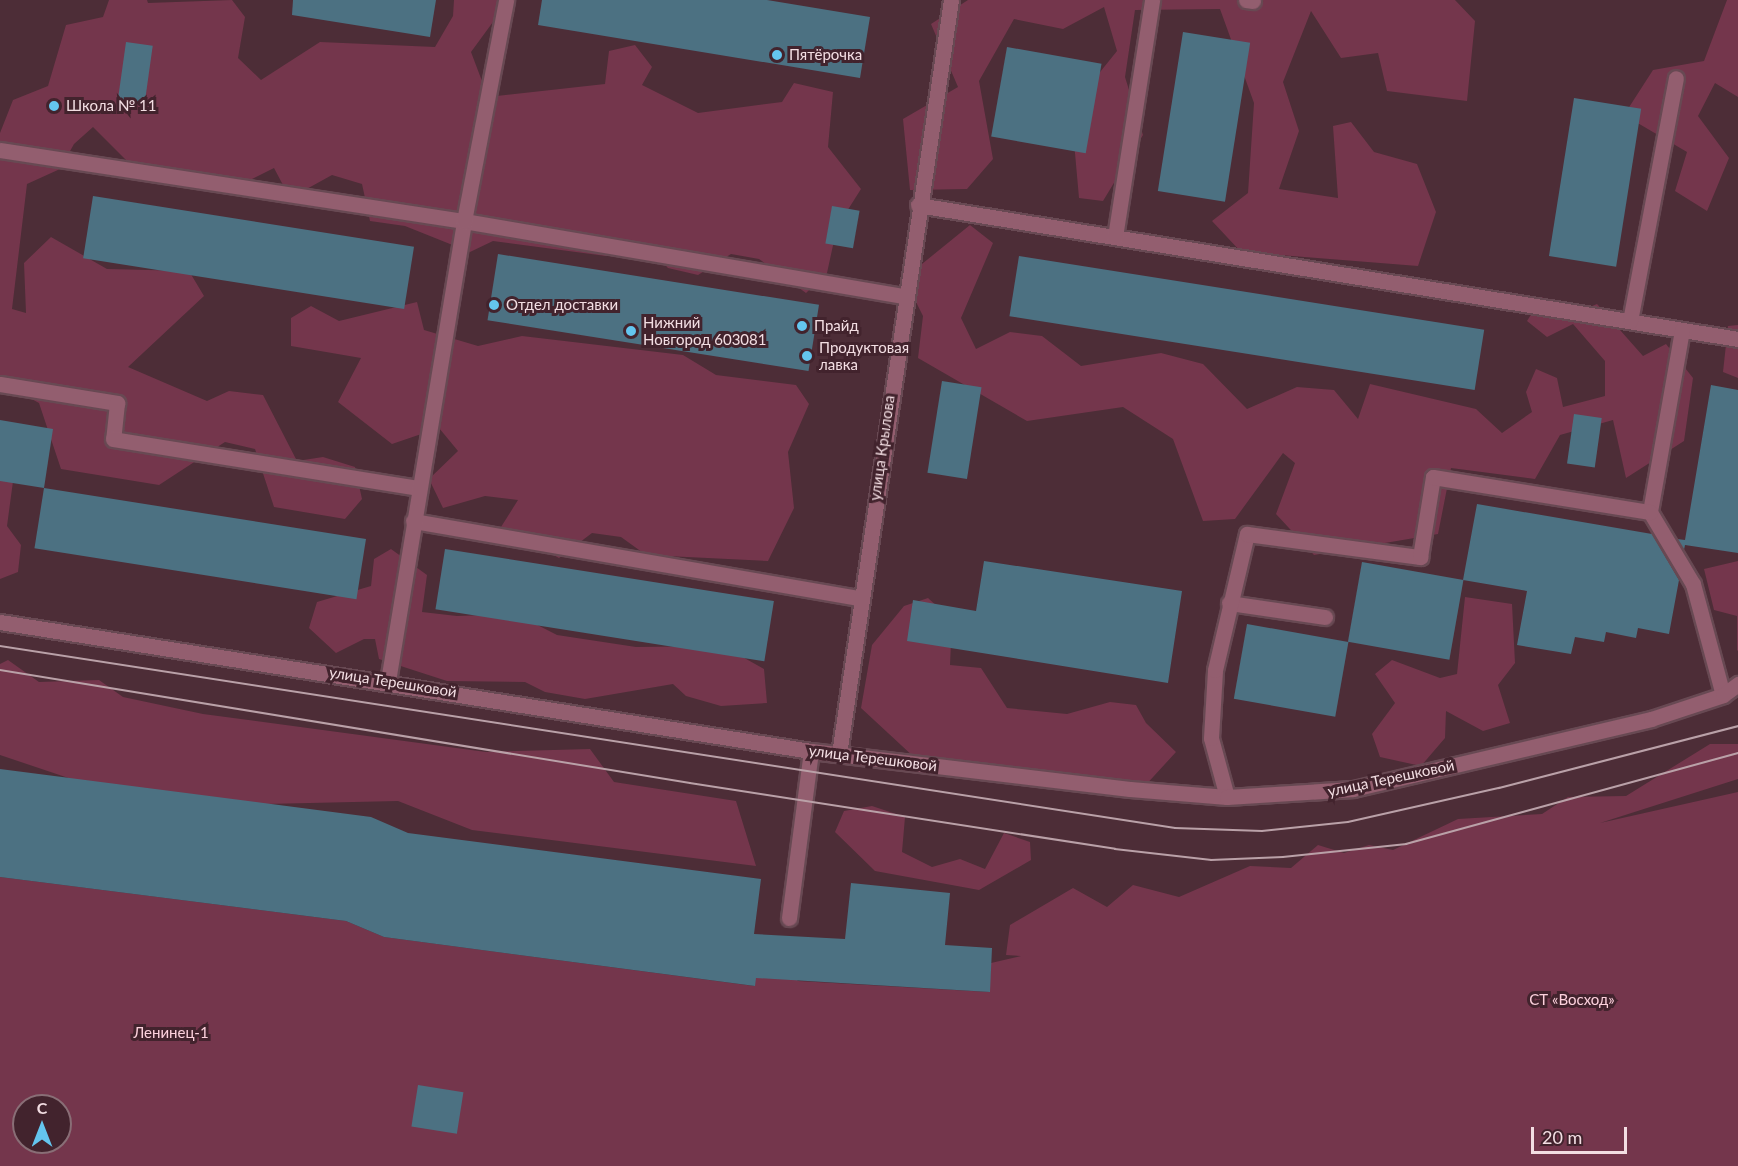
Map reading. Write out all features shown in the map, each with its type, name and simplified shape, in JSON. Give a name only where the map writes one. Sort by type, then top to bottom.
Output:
[{"type":"street","points":[[388,681],[418,488],[464,221],[506,0]]},
{"type":"street","name":"улица Крылова","points":[[839,754],[904,296],[951,0]]},
{"type":"street","points":[[1115,237],[1152,0]]},
{"type":"street","points":[[1630,321],[1676,78]]},
{"type":"street","points":[[0,150],[464,221],[904,296]]},
{"type":"street","points":[[918,205],[1738,339]]},
{"type":"street","points":[[1682,330],[1650,512],[1693,584],[1723,695]]},
{"type":"street","points":[[0,384],[117,403],[112,440],[418,488]]},
{"type":"street","points":[[1227,797],[1212,738],[1215,670],[1228,603],[1247,534],[1420,557],[1432,477],[1650,512]]},
{"type":"street","points":[[413,521],[860,598]]},
{"type":"street","points":[[1228,603],[1325,617]]},
{"type":"street","name":"улица Терешковой","points":[[0,622],[388,681],[811,751],[1130,789],[1227,797],[1353,789],[1651,719],[1723,695],[1738,684]]},
{"type":"street","points":[[789,918],[811,751]]},
{"type":"green space","points":[[109,0],[147,0],[148,3],[232,0],[245,17],[238,58],[261,80],[320,42],[435,47],[453,16],[454,0],[497,0],[501,11],[471,52],[488,97],[605,84],[609,51],[635,45],[652,67],[642,85],[698,113],[782,102],[794,83],[833,92],[828,147],[861,189],[837,227],[827,273],[806,293],[759,259],[731,254],[698,275],[668,268],[644,243],[606,256],[493,241],[470,252],[405,226],[370,221],[362,184],[332,175],[303,191],[283,185],[274,168],[248,181],[129,163],[93,127],[74,144],[60,169],[27,184],[12,309],[26,313],[24,263],[51,237],[107,269],[189,271],[204,296],[128,367],[207,401],[229,391],[263,395],[297,461],[323,457],[355,467],[362,499],[345,519],[274,507],[255,449],[225,442],[159,485],[61,469],[39,403],[0,382],[0,133],[13,100],[48,86],[66,25],[103,17]]},
{"type":"green space","points":[[968,0],[1455,0],[1475,21],[1467,101],[1387,91],[1378,53],[1341,58],[1311,11],[1283,82],[1299,131],[1279,189],[1338,198],[1333,126],[1351,122],[1374,152],[1417,164],[1436,212],[1418,266],[1241,252],[1212,221],[1248,193],[1254,103],[1220,9],[1135,10],[1125,77],[1143,135],[1103,201],[1079,198],[1071,108],[1117,51],[1104,7],[1063,29],[1014,19],[979,81],[993,159],[967,189],[910,190],[903,119],[958,87],[931,24]]},
{"type":"green space","points":[[1727,0],[1738,0],[1738,97],[1715,83],[1698,116],[1729,158],[1707,211],[1675,191],[1687,152],[1624,115],[1653,70],[1704,61]]},
{"type":"green space","points":[[970,225],[993,243],[961,318],[976,349],[1010,332],[1042,336],[1081,366],[1161,353],[1203,364],[1247,409],[1297,387],[1334,390],[1358,419],[1370,384],[1476,409],[1502,433],[1532,412],[1526,392],[1536,369],[1557,378],[1563,407],[1605,396],[1605,361],[1573,324],[1547,337],[1527,321],[1542,297],[1566,317],[1597,304],[1643,356],[1666,344],[1693,378],[1684,441],[1626,478],[1613,420],[1560,435],[1535,479],[1451,468],[1438,534],[1314,555],[1276,514],[1295,463],[1283,453],[1235,519],[1203,521],[1173,439],[1123,407],[1027,421],[918,358],[923,316],[910,290],[917,268]]},
{"type":"green space","points":[[417,302],[424,330],[478,346],[522,336],[683,355],[716,375],[796,385],[809,404],[788,452],[794,508],[768,561],[646,555],[621,537],[592,533],[559,558],[501,527],[518,500],[485,496],[443,508],[429,479],[458,451],[439,428],[392,444],[338,402],[361,358],[291,346],[291,318],[311,306],[339,321]]},
{"type":"green space","points":[[1738,325],[1738,378],[1723,372],[1728,326]]},
{"type":"green space","points":[[0,474],[14,474],[7,526],[21,545],[18,572],[0,579]]},
{"type":"green space","points":[[391,549],[427,575],[422,612],[457,616],[516,614],[557,635],[636,647],[723,646],[764,669],[767,703],[721,706],[686,696],[673,684],[585,699],[545,692],[525,682],[447,681],[379,659],[375,639],[364,639],[336,653],[309,628],[317,602],[371,586],[374,559]]},
{"type":"green space","points":[[1738,561],[1737,651],[1737,616],[1714,610],[1704,569]]},
{"type":"green space","points":[[1465,597],[1512,604],[1515,663],[1498,685],[1510,723],[1483,731],[1446,711],[1445,738],[1421,766],[1380,757],[1372,734],[1395,703],[1375,674],[1392,660],[1440,678],[1457,674]]},
{"type":"green space","points":[[928,598],[952,620],[950,665],[981,668],[1007,708],[1067,714],[1110,702],[1136,705],[1146,723],[1176,752],[1143,788],[915,758],[861,708],[872,645],[904,606]]},
{"type":"green space","points":[[8,660],[39,682],[99,680],[123,697],[203,714],[486,752],[590,749],[614,782],[736,801],[756,866],[472,830],[398,801],[175,806],[128,798],[0,755],[0,664]]},
{"type":"green space","points":[[1710,744],[1738,744],[1738,779],[1600,823],[1738,792],[1738,1166],[0,1166],[0,877],[346,921],[384,937],[754,986],[761,942],[798,981],[989,992],[991,963],[1021,956],[1006,955],[1010,925],[1073,888],[1107,907],[1133,885],[1179,897],[1250,866],[1291,868],[1318,845],[1344,853],[1369,845],[1393,850],[1458,819],[1542,814],[1568,797],[1626,796]]},
{"type":"green space","points":[[872,806],[905,817],[902,852],[932,867],[960,859],[985,869],[1004,833],[1030,842],[1031,860],[979,890],[875,871],[835,832],[844,811]]},
{"type":"building","points":[[293,0],[436,0],[430,37],[292,15]]},
{"type":"building","points":[[542,0],[767,0],[870,17],[860,78],[538,25]]},
{"type":"building","points":[[1183,32],[1250,43],[1225,202],[1158,191]]},
{"type":"building","points":[[126,42],[153,46],[145,103],[118,99]]},
{"type":"building","points":[[1007,47],[1102,64],[1086,153],[991,137]]},
{"type":"building","points":[[1574,98],[1641,109],[1616,267],[1549,256]]},
{"type":"building","points":[[93,196],[414,247],[404,309],[83,258]]},
{"type":"building","points":[[832,206],[860,211],[853,248],[825,243]]},
{"type":"building","points":[[498,254],[819,305],[809,371],[488,320]]},
{"type":"building","points":[[1019,256],[1484,330],[1475,390],[1009,316]]},
{"type":"building","points":[[942,381],[982,387],[967,479],[927,473]]},
{"type":"building","points":[[1711,385],[1738,390],[1738,553],[1685,545],[1684,550],[1677,539],[1685,540]]},
{"type":"building","points":[[1574,414],[1602,418],[1595,467],[1567,464]]},
{"type":"building","points":[[0,420],[53,429],[44,488],[0,481]]},
{"type":"building","points":[[44,488],[366,539],[356,599],[34,548]]},
{"type":"building","points":[[1477,504],[1652,534],[1679,580],[1669,634],[1638,628],[1636,638],[1606,632],[1604,642],[1575,637],[1571,654],[1517,645],[1527,591],[1463,580]]},
{"type":"building","points":[[445,549],[774,601],[764,661],[435,609]]},
{"type":"building","points":[[984,561],[1182,591],[1168,683],[907,641],[913,600],[976,611]]},
{"type":"building","points":[[1362,562],[1463,580],[1449,660],[1348,642]]},
{"type":"building","points":[[1247,624],[1348,642],[1335,717],[1234,699]]},
{"type":"building","points":[[0,769],[371,817],[408,833],[761,879],[754,934],[845,939],[851,883],[950,893],[945,945],[992,948],[990,992],[756,978],[755,986],[384,937],[346,921],[0,877]]},
{"type":"building","points":[[418,1085],[463,1092],[457,1134],[411,1126]]},
{"type":"tram line","points":[[0,646],[1175,828],[1262,831],[1348,822],[1499,788],[1738,726]]},
{"type":"tram line","points":[[0,670],[690,783],[1115,849],[1211,860],[1283,857],[1406,844],[1738,753]]},
{"type":"place","name":"Пятёрочка","points":[[777,55]]},
{"type":"place","name":"Школа № 11","points":[[54,106]]},
{"type":"place","name":"Отдел доставки","points":[[494,305]]},
{"type":"place","name":"Прайд","points":[[802,326]]},
{"type":"place","name":"Нижний Новгород 603081","points":[[631,331]]},
{"type":"place","name":"Продуктовая лавка","points":[[807,356]]},
{"type":"park label","name":"СТ «Восход»","points":[[1572,1000]]},
{"type":"park label","name":"Ленинец-1","points":[[171,1033]]}]
